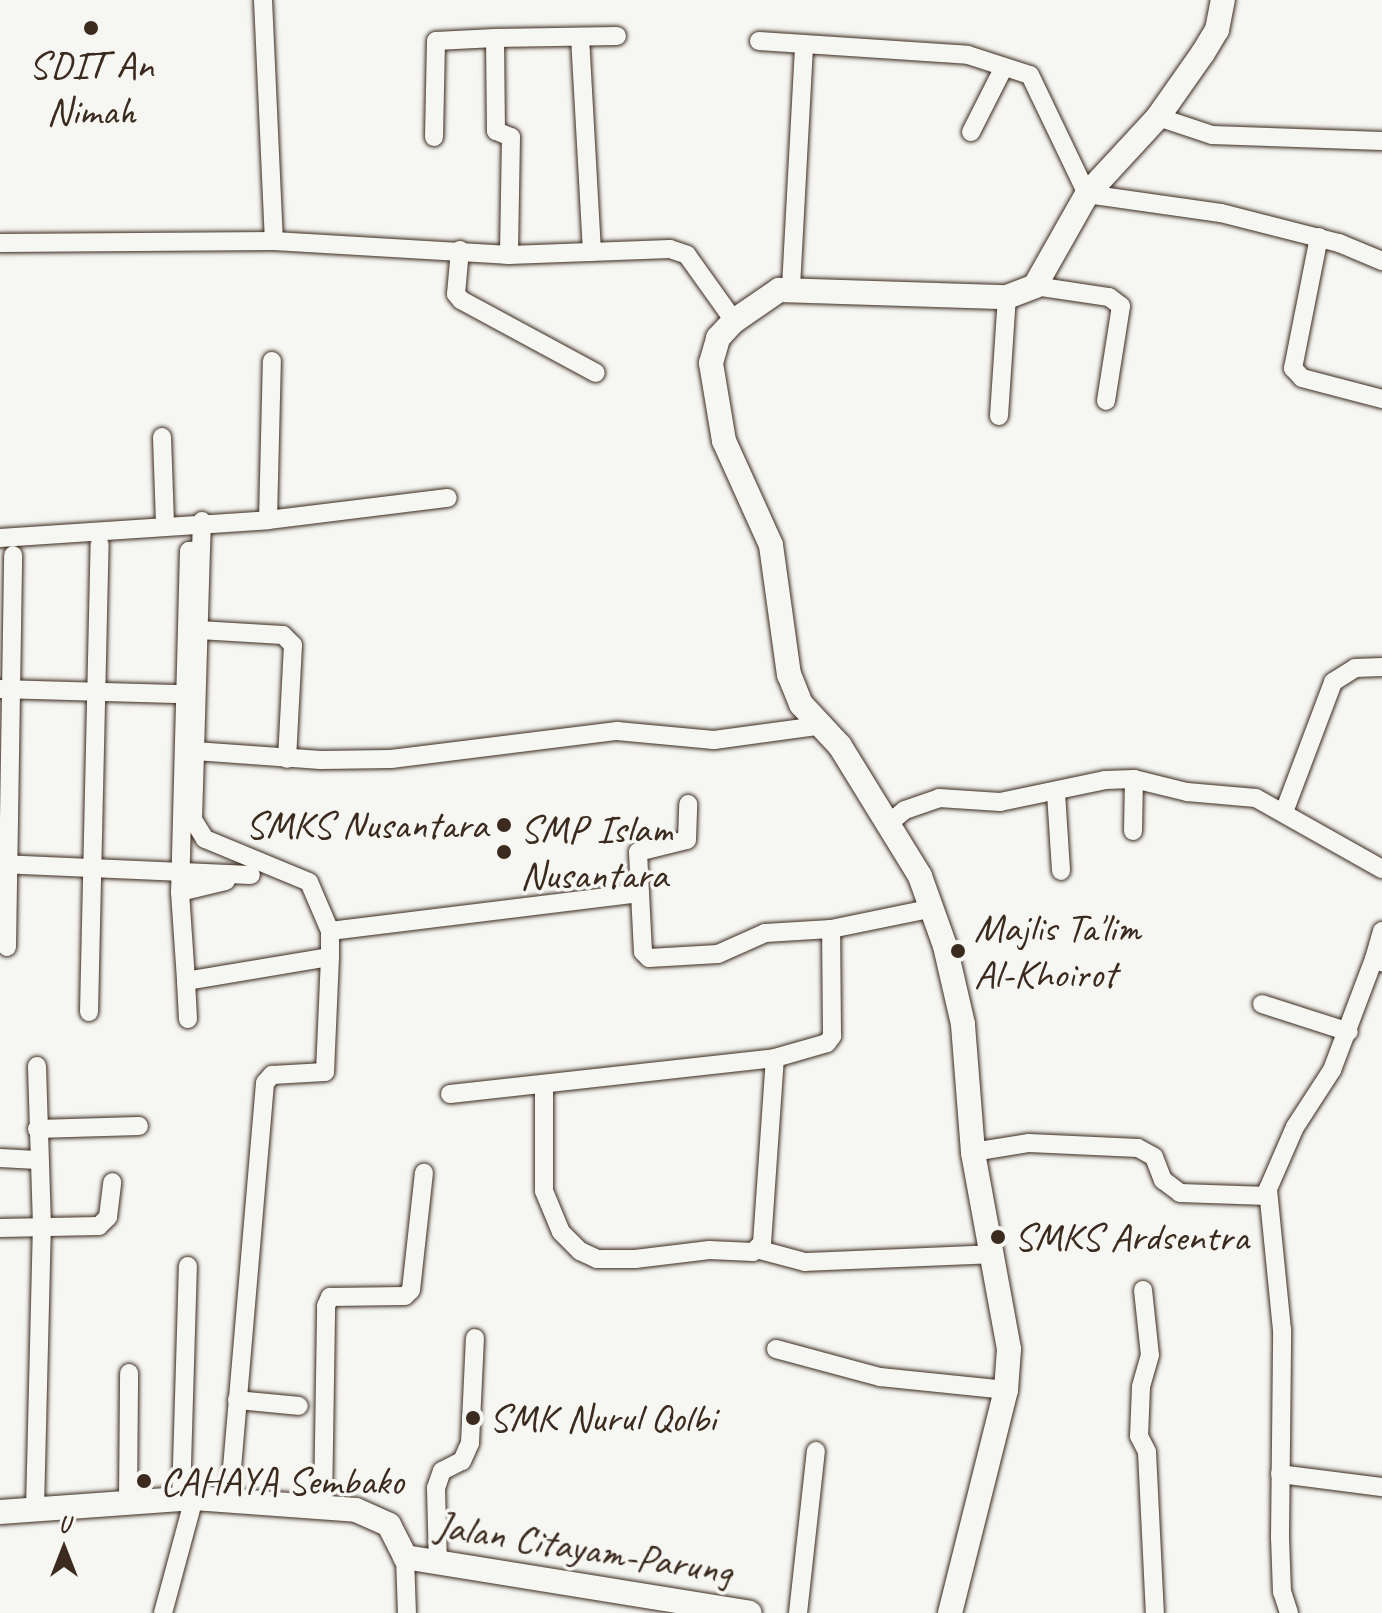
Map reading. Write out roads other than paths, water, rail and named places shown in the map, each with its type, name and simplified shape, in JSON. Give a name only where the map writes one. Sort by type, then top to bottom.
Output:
[{"type":"street","points":[[263,0],[274,241]]},
{"type":"street","points":[[1035,286],[1087,194],[1158,117],[1217,30],[1223,0]]},
{"type":"street","points":[[434,137],[436,41],[617,36]]},
{"type":"street","points":[[580,37],[592,252]]},
{"type":"street","points":[[495,38],[496,132],[511,137],[509,255]]},
{"type":"street","points":[[759,41],[968,55],[1036,80],[1087,194]]},
{"type":"street","points":[[791,287],[804,44]]},
{"type":"street","points":[[971,132],[1003,69]]},
{"type":"street","points":[[1158,117],[1212,135],[1382,141]]},
{"type":"street","points":[[1087,194],[1221,213],[1319,237],[1382,261]]},
{"type":"street","points":[[1319,237],[1293,368],[1302,378],[1382,399]]},
{"type":"street","points":[[0,243],[274,241],[509,255],[679,250],[734,321]]},
{"type":"street","points":[[460,250],[456,294],[461,300],[596,373]]},
{"type":"street","points":[[950,1613],[1006,1390],[1008,1328],[973,1152],[963,1024],[933,908],[840,746],[818,726],[801,704],[789,675],[771,545],[724,441],[712,387],[718,338],[734,321],[769,295],[791,287],[1007,297],[1035,286],[1109,297],[1121,306],[1106,401]]},
{"type":"street","points":[[999,416],[1007,297]]},
{"type":"street","points":[[268,520],[272,361]]},
{"type":"street","points":[[162,437],[165,524]]},
{"type":"street","points":[[0,538],[202,521],[268,520],[448,498]]},
{"type":"street","points":[[202,521],[195,751],[196,831],[216,844],[283,868],[309,882],[330,931],[325,1072],[272,1075],[265,1083],[229,1503]]},
{"type":"street","points":[[89,1012],[100,544]]},
{"type":"street","points":[[188,1019],[180,892],[184,694],[189,551],[201,550]]},
{"type":"street","points":[[7,947],[4,864],[6,689],[13,555]]},
{"type":"street","points":[[199,630],[283,635],[293,645],[287,759]]},
{"type":"street","points":[[1284,812],[1333,682],[1355,668],[1382,667]]},
{"type":"street","points":[[6,689],[184,694]]},
{"type":"street","points":[[195,751],[287,759],[391,759],[617,731],[714,740],[818,726]]},
{"type":"street","points":[[887,825],[905,810],[939,798],[1000,802],[1056,793],[1105,780],[1134,779],[1187,792],[1256,798],[1382,869]]},
{"type":"street","points":[[1133,831],[1134,779]]},
{"type":"street","points":[[1056,793],[1061,871]]},
{"type":"street","points":[[688,804],[687,840],[638,852],[643,952],[649,958],[718,954],[765,933],[831,929],[933,908]]},
{"type":"street","points":[[4,864],[251,875]]},
{"type":"street","points":[[180,892],[283,868]]},
{"type":"street","points":[[330,931],[640,893]]},
{"type":"street","points":[[450,1094],[775,1058],[831,1039],[831,929]]},
{"type":"street","points":[[1289,1613],[1282,1592],[1282,1330],[1268,1196],[1272,1174],[1295,1127],[1349,1032],[1378,961],[1382,931]]},
{"type":"street","points":[[186,981],[330,957]]},
{"type":"street","points":[[1262,1004],[1349,1032]]},
{"type":"street","points":[[760,1250],[775,1058]]},
{"type":"street","points":[[35,1509],[42,1226],[37,1160],[37,1066]]},
{"type":"street","points":[[544,1084],[544,1191],[561,1232],[580,1251],[597,1259],[760,1250],[805,1262],[994,1254]]},
{"type":"street","points":[[37,1129],[139,1126]]},
{"type":"street","points":[[973,1152],[1029,1143],[1138,1148],[1154,1157],[1163,1180],[1180,1193],[1268,1196]]},
{"type":"street","points":[[0,1158],[37,1160]]},
{"type":"street","points":[[323,1506],[326,1306],[330,1297],[405,1296],[411,1290],[424,1173]]},
{"type":"street","points":[[0,1228],[105,1223],[112,1182]]},
{"type":"street","points":[[163,1613],[188,1498],[188,1266]]},
{"type":"street","points":[[1143,1290],[1150,1355],[1139,1436],[1147,1452],[1155,1613]]},
{"type":"street","points":[[438,1565],[436,1488],[442,1471],[462,1461],[470,1443],[475,1338]]},
{"type":"street","points":[[776,1349],[880,1377],[1006,1390]]},
{"type":"street","points":[[128,1500],[129,1373]]},
{"type":"street","points":[[237,1400],[299,1406]]},
{"type":"street","points":[[798,1613],[816,1451]]},
{"type":"street","points":[[1280,1474],[1382,1487]]},
{"type":"street","name":"Jalan Citayam-Parung","points":[[0,1512],[128,1500],[188,1498],[229,1503],[323,1506],[373,1514],[389,1525],[405,1557],[688,1610],[749,1613]]},
{"type":"street","points":[[405,1557],[407,1613]]},
{"type":"place","name":"SDIT An Nimah","points":[[91,28]]},
{"type":"place","name":"SMKS Nusantara","points":[[504,825]]},
{"type":"place","name":"SMP Islam Nusantara","points":[[504,852]]},
{"type":"place","name":"Majlis Ta'lim Al-Khoirot","points":[[958,951]]},
{"type":"place","name":"SMKS Ardsentra","points":[[998,1237]]},
{"type":"place","name":"SMK Nurul Qolbi","points":[[473,1418]]},
{"type":"place","name":"CAHAYA Sembako","points":[[144,1481]]}]
